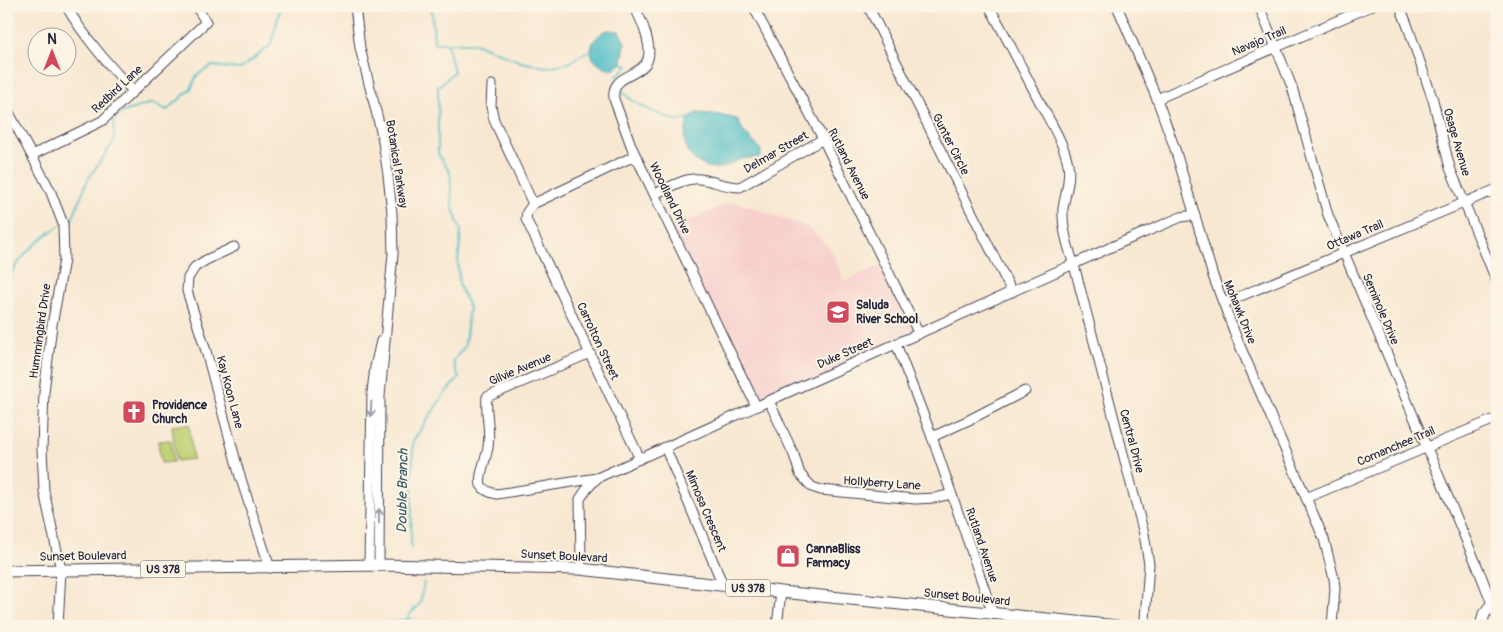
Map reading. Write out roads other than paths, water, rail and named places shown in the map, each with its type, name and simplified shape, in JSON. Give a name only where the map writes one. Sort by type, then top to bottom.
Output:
[{"type":"main road","name":"Sunset Boulevard","points":[[6,571],[374,565],[580,569],[780,592],[1117,626]]},
{"type":"main road","points":[[1481,626],[1484,614],[1494,604]]},
{"type":"street","points":[[66,6],[85,35],[133,91]]},
{"type":"street","name":"Redbird Lane","points":[[32,155],[102,121],[206,22],[196,6]]},
{"type":"street","name":"Botanical Parkway","points":[[355,6],[364,66],[382,135],[392,214],[393,254],[380,396],[374,565]]},
{"type":"street","name":"Woodland Drive","points":[[634,6],[646,36],[648,58],[646,64],[621,80],[616,86],[613,94],[614,100],[637,158],[756,406]]},
{"type":"street","name":"Rutland Avenue","points":[[753,6],[823,139],[920,334]]},
{"type":"street","name":"Gunter Circle","points":[[868,6],[1012,292]]},
{"type":"street","points":[[989,6],[1065,153],[1069,175],[1063,220],[1067,244],[1074,265]]},
{"type":"street","name":"Mohawk Drive","points":[[1117,6],[1157,99],[1175,149],[1213,276],[1237,339],[1324,539],[1332,566],[1335,589],[1332,626]]},
{"type":"street","name":"Seminole Drive","points":[[1259,6],[1292,86],[1328,215],[1494,604],[1497,616]]},
{"type":"street","name":"Navajo Trail","points":[[1157,99],[1370,6]]},
{"type":"street","name":"Osage Avenue","points":[[1400,6],[1433,100],[1450,168],[1497,282]]},
{"type":"street","points":[[492,85],[494,120],[533,204],[628,160],[637,158]]},
{"type":"street","name":"Hummingbird Drive","points":[[6,107],[32,155],[60,214],[64,242],[64,260],[52,325],[44,392],[42,448],[44,491],[61,570],[58,626]]},
{"type":"street","name":"Delmar Street","points":[[655,194],[676,184],[699,179],[727,187],[740,187],[823,139]]},
{"type":"street","name":"Ottawa Trail","points":[[1224,303],[1497,189]]},
{"type":"street","name":"Carrolton Street","points":[[533,204],[527,212],[526,219],[640,459]]},
{"type":"street","name":"Duke Street","points":[[580,569],[580,499],[597,478],[1181,217],[1195,216]]},
{"type":"street","name":"Kay Koon Lane","points":[[234,247],[195,267],[188,278],[187,291],[206,351],[239,473],[270,568]]},
{"type":"street","name":"Central Drive","points":[[1074,265],[1145,541],[1149,564],[1145,619],[1147,626]]},
{"type":"street","name":"Rutland Avenue","points":[[896,344],[932,437],[993,614]]},
{"type":"street","name":"Gilvie Avenue","points":[[590,352],[487,397],[489,445],[480,474],[481,484],[490,492],[497,494],[597,478]]},
{"type":"street","points":[[932,437],[1025,392]]},
{"type":"street","name":"Hollyberry Lane","points":[[769,400],[800,474],[812,487],[821,490],[915,499],[935,498],[951,494]]},
{"type":"street","name":"Comanchee Trail","points":[[1306,498],[1497,418]]},
{"type":"street","name":"Mimosa Crescent","points":[[666,447],[723,585]]},
{"type":"street","points":[[777,626],[780,592]]},
{"type":"water","points":[[607,30],[619,31],[625,43],[622,63],[613,70],[598,64],[593,59],[591,53],[594,41]]},
{"type":"water","points":[[696,113],[715,114],[737,119],[744,132],[761,150],[761,156],[745,158],[718,168],[711,168],[699,163],[690,154],[685,139],[688,119]]},
{"type":"waterway","points":[[65,223],[71,222],[88,179],[114,141],[114,120],[123,112],[152,103],[167,110],[191,89],[197,75],[212,66],[240,69],[271,45],[281,6]]},
{"type":"waterway","name":"Double Branch","points":[[426,6],[432,10],[434,43]]},
{"type":"waterway","name":"Double Branch","points":[[411,548],[413,441],[445,393],[459,378],[453,361],[465,346],[469,307],[459,285],[458,262],[461,231],[453,209],[450,172],[438,154],[438,87],[454,72],[447,43],[434,43]]},
{"type":"waterway","points":[[447,43],[475,43],[521,62],[546,67],[569,63],[586,52],[591,52]]},
{"type":"waterway","points":[[617,76],[628,66],[622,63]]},
{"type":"waterway","points":[[621,88],[624,93],[637,103],[664,116],[678,120],[690,118]]},
{"type":"waterway","points":[[6,284],[10,275],[28,251],[59,226]]},
{"type":"waterway","name":"Double Branch","points":[[408,620],[409,615],[420,604],[424,582]]},
{"type":"waterway","name":"Double Branch","points":[[374,626],[407,619],[446,626]]},
{"type":"place","name":"Saluda River School","points":[[838,312]]},
{"type":"place","name":"Providence Church","points":[[134,412]]},
{"type":"place","name":"CannaBliss Farmacy","points":[[788,556]]}]
